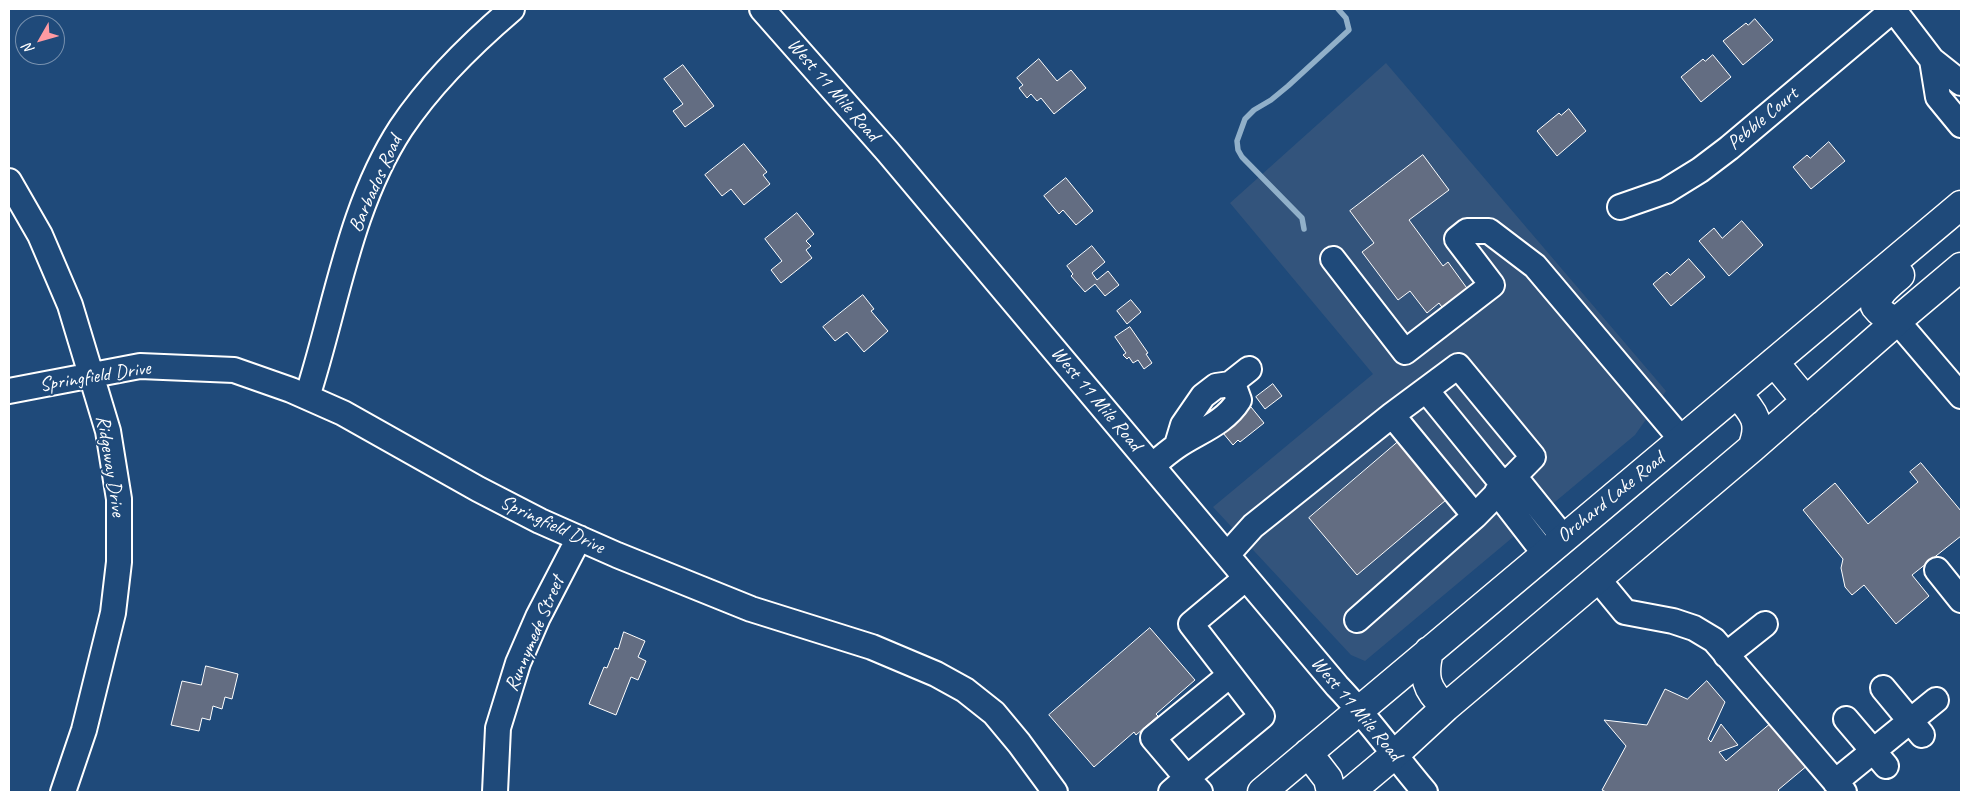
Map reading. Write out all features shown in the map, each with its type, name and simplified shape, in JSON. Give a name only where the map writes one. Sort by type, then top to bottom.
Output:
[{"type":"main road","name":"Orchard Lake Road","points":[[1262,792],[1961,205]]},
{"type":"main road","points":[[1897,321],[1888,318],[1880,312],[1875,306],[1877,299],[1902,274],[1961,225]]},
{"type":"main road","points":[[1350,792],[1596,578],[1752,448],[1961,267]]},
{"type":"main road","points":[[1774,362],[1806,401]]},
{"type":"main road","points":[[1737,394],[1756,419],[1756,438],[1752,448]]},
{"type":"main road","points":[[1429,651],[1424,669],[1427,684],[1435,698],[1446,707]]},
{"type":"main road","points":[[1308,753],[1328,779],[1331,792]]},
{"type":"street","name":"Barbados Road","points":[[307,397],[319,362],[351,240],[374,179],[400,129],[428,93],[476,39],[512,9]]},
{"type":"street","name":"West 11 Mile Road","points":[[762,9],[888,152],[1337,686],[1360,709],[1394,755],[1425,792]]},
{"type":"street","points":[[1894,9],[1932,60],[1961,83]]},
{"type":"street","name":"Pebble Court","points":[[1620,207],[1666,191],[1700,170],[1729,148],[1894,9]]},
{"type":"street","points":[[1932,60],[1938,97],[1961,126]]},
{"type":"street","name":"Ridgeway Drive","points":[[9,181],[40,235],[70,305],[108,431],[119,500],[118,562],[113,613],[84,730],[63,792]]},
{"type":"street","points":[[1333,259],[1405,352],[1492,285],[1457,239],[1467,231],[1489,231],[1535,266],[1682,440]]},
{"type":"street","points":[[1897,321],[1961,396]]},
{"type":"street","name":"Springfield Drive","points":[[9,391],[140,366],[234,370],[307,397],[343,413],[531,516],[579,538],[751,609],[872,647],[943,678],[965,690],[994,713],[1055,792]]},
{"type":"street","points":[[1227,555],[1254,526],[1392,415],[1458,366],[1534,457],[1475,516],[1357,620]]},
{"type":"street","points":[[1152,466],[1177,445],[1222,420],[1233,409],[1239,400],[1235,389],[1230,384],[1249,369]]},
{"type":"street","points":[[1426,390],[1554,546]]},
{"type":"street","points":[[1392,415],[1475,516]]},
{"type":"street","name":"Runnymede Street","points":[[495,792],[498,728],[518,663],[538,618],[579,538]]},
{"type":"street","points":[[1937,570],[1961,600]]},
{"type":"street","points":[[1230,674],[1153,738],[1186,788],[1262,716],[1230,674],[1191,624],[1246,578]]},
{"type":"street","points":[[1596,578],[1625,612],[1674,620],[1694,628],[1714,640],[1840,787],[1916,728],[1936,700]]},
{"type":"street","points":[[1726,655],[1765,624]]},
{"type":"street","points":[[1883,688],[1916,728]]},
{"type":"street","points":[[1846,719],[1879,758]]},
{"type":"shaded area","points":[[1386,63],[1666,391],[1635,435],[1365,661],[1351,655],[1213,507],[1373,374],[1230,203]]},
{"type":"building","points":[[1755,19],[1773,40],[1743,65],[1723,41],[1746,23],[1748,25]]},
{"type":"building","points":[[1713,55],[1731,77],[1701,102],[1681,77],[1703,59],[1705,61]]},
{"type":"building","points":[[1039,59],[1057,81],[1071,70],[1086,88],[1054,114],[1041,98],[1037,101],[1031,94],[1027,98],[1019,88],[1023,85],[1017,78]]},
{"type":"building","points":[[683,65],[714,106],[685,127],[673,111],[683,104],[664,79]]},
{"type":"building","points":[[1569,109],[1586,131],[1557,156],[1537,131],[1559,113],[1561,115]]},
{"type":"building","points":[[1829,142],[1845,161],[1811,189],[1793,167],[1807,155],[1810,158]]},
{"type":"building","points":[[744,144],[767,172],[763,175],[770,184],[744,205],[731,189],[722,196],[705,175]]},
{"type":"building","points":[[1423,155],[1449,190],[1409,220],[1443,266],[1448,262],[1469,291],[1444,310],[1439,303],[1427,313],[1410,291],[1398,300],[1362,252],[1374,243],[1350,211]]},
{"type":"building","points":[[1066,178],[1093,211],[1076,225],[1063,210],[1059,214],[1044,196]]},
{"type":"building","points":[[797,213],[814,234],[806,241],[811,246],[806,250],[812,258],[781,283],[771,270],[782,261],[765,239]]},
{"type":"building","points":[[1742,221],[1763,245],[1729,276],[1699,241],[1714,228],[1722,238]]},
{"type":"building","points":[[1092,246],[1105,262],[1092,273],[1097,280],[1108,271],[1119,285],[1105,296],[1095,284],[1085,292],[1071,276],[1073,274],[1067,266]]},
{"type":"building","points":[[1689,259],[1705,277],[1671,306],[1653,284],[1667,272],[1670,275]]},
{"type":"building","points":[[863,295],[874,309],[871,311],[888,331],[864,352],[847,332],[835,341],[823,327]]},
{"type":"building","points":[[1131,300],[1141,312],[1127,324],[1117,311]]},
{"type":"building","points":[[1130,327],[1148,353],[1146,354],[1152,363],[1144,369],[1138,360],[1133,363],[1129,357],[1127,359],[1123,355],[1126,353],[1115,337]]},
{"type":"building","points":[[1273,384],[1282,396],[1265,409],[1256,397]]},
{"type":"building","points":[[1251,407],[1264,423],[1240,442],[1238,440],[1233,445],[1223,433],[1229,429],[1227,426]]},
{"type":"building","points":[[1398,442],[1446,500],[1357,575],[1309,518]]},
{"type":"building","points":[[1921,463],[1961,511],[1961,536],[1912,575],[1929,596],[1896,624],[1864,585],[1852,595],[1845,587],[1841,568],[1843,559],[1803,510],[1835,483],[1868,524],[1918,482],[1910,472]]},
{"type":"building","points":[[1150,628],[1195,680],[1156,714],[1158,716],[1136,735],[1134,732],[1094,767],[1049,715]]},
{"type":"building","points":[[624,632],[645,641],[638,657],[646,661],[638,680],[631,677],[616,715],[589,704],[604,667],[607,668],[615,648],[618,649]]},
{"type":"building","points":[[206,666],[238,674],[232,699],[225,697],[222,709],[213,706],[210,720],[202,718],[199,731],[171,725],[182,681],[201,685]]},
{"type":"building","points":[[1707,681],[1725,702],[1708,739],[1711,742],[1721,724],[1738,745],[1719,752],[1726,761],[1772,722],[1808,765],[1778,790],[1780,792],[1606,792],[1602,790],[1626,746],[1604,720],[1647,725],[1665,689],[1687,699]]},
{"type":"waterway","points":[[1304,229],[1302,218],[1242,157],[1238,150],[1237,141],[1245,119],[1254,110],[1271,100],[1288,86],[1349,30],[1346,18],[1338,9]]}]
